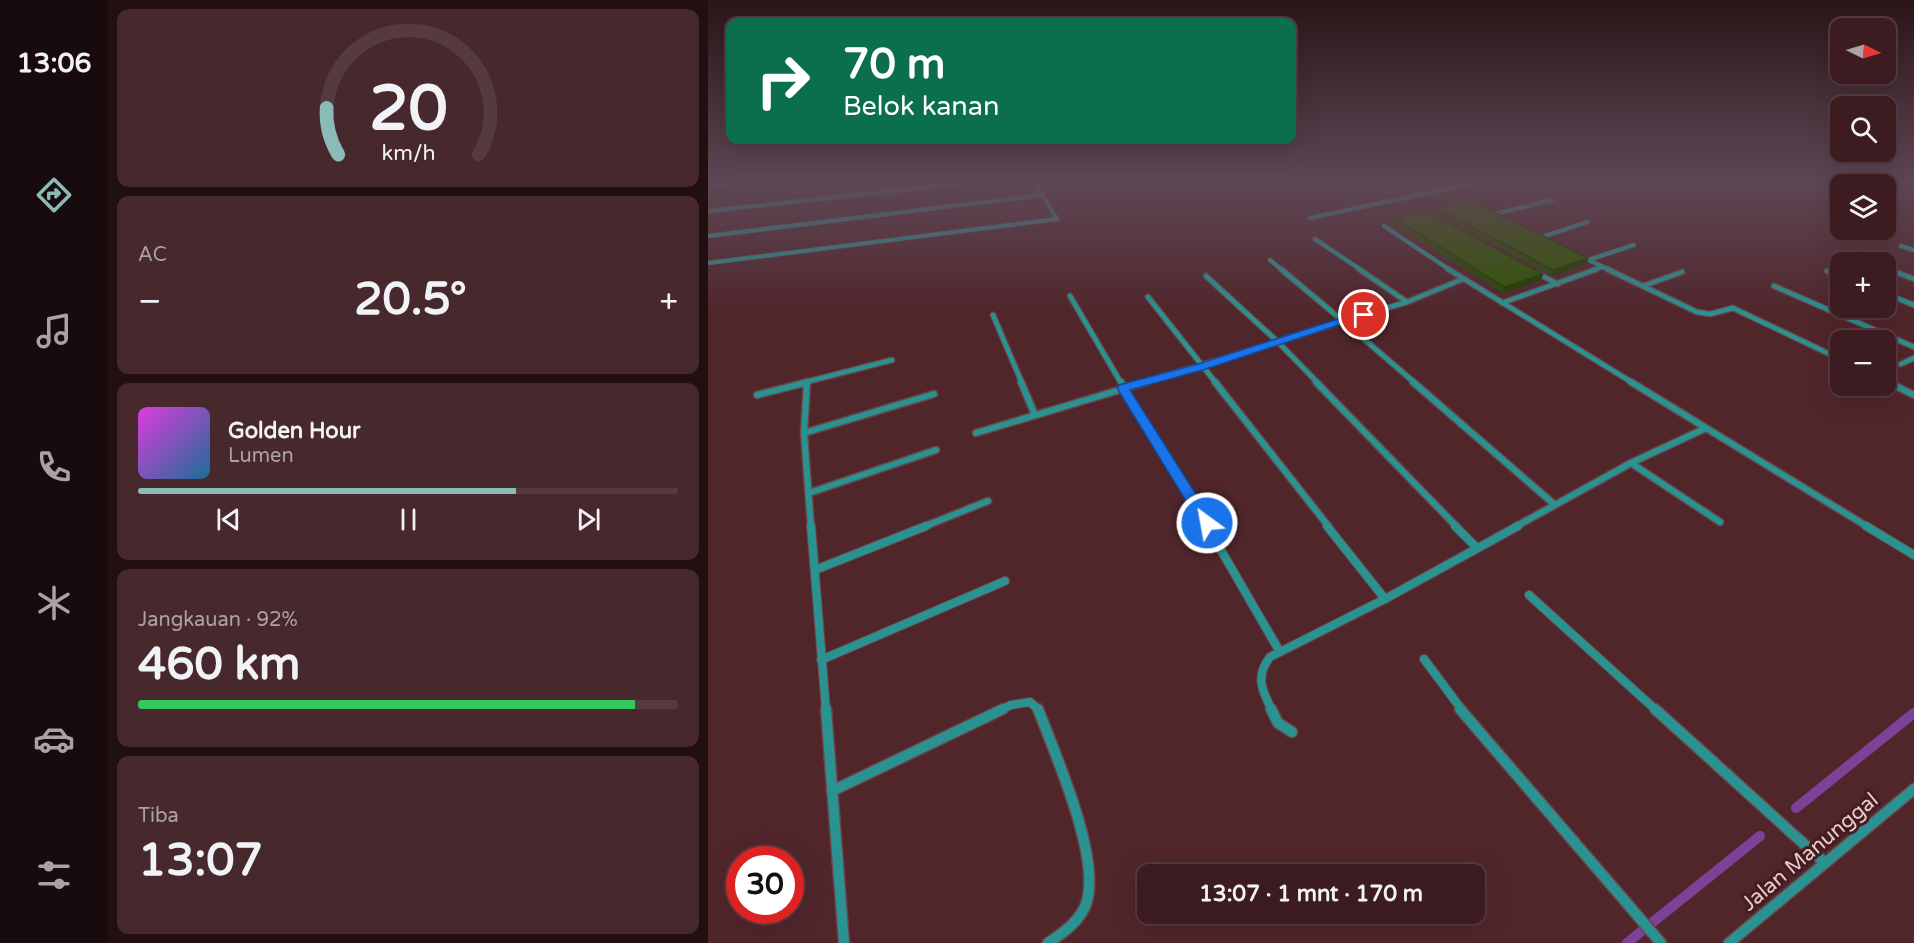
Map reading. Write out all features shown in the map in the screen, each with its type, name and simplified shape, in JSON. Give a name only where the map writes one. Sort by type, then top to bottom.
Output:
[{"type":"street","points":[[708,236],[798,225]]},
{"type":"street","points":[[708,263],[1009,225]]},
{"type":"street","points":[[1542,237],[1578,225]]},
{"type":"street","points":[[1384,226],[1463,279],[1914,555]]},
{"type":"street","points":[[1533,232],[1551,242]]},
{"type":"street","points":[[1315,239],[1407,302]]},
{"type":"street","points":[[1588,260],[1634,245]]},
{"type":"street","points":[[1901,246],[1914,250]]},
{"type":"street","points":[[1579,255],[1697,312],[1710,314],[1727,308],[1741,311],[1830,354]]},
{"type":"street","points":[[1270,260],[1555,506]]},
{"type":"street","points":[[1502,303],[1602,267]]},
{"type":"street","points":[[1528,268],[1558,284]]},
{"type":"street","points":[[1642,286],[1682,272]]},
{"type":"street","points":[[1896,273],[1914,279]]},
{"type":"street","points":[[1206,276],[1278,342],[1476,547]]},
{"type":"street","points":[[976,433],[1407,302],[1463,279]]},
{"type":"street","points":[[1774,286],[1914,347]]},
{"type":"street","points":[[1070,296],[1123,388],[1231,562],[1280,652]]},
{"type":"street","points":[[1148,297],[1385,599]]},
{"type":"street","points":[[1896,298],[1914,306]]},
{"type":"street","points":[[993,315],[1035,415]]},
{"type":"street","points":[[1902,364],[1914,358]]},
{"type":"street","points":[[757,395],[892,360]]},
{"type":"street","points":[[807,381],[804,433],[844,943]]},
{"type":"street","points":[[1896,386],[1914,394]]},
{"type":"street","points":[[804,433],[934,394]]},
{"type":"street","points":[[1292,732],[1278,723],[1260,687],[1262,667],[1270,657],[1385,599],[1631,463],[1706,428]]},
{"type":"street","points":[[809,493],[936,450]]},
{"type":"street","points":[[1631,463],[1720,522]]},
{"type":"street","points":[[815,570],[988,501]]},
{"type":"street","points":[[821,660],[1005,581]]},
{"type":"street","points":[[1529,595],[1825,863]]},
{"type":"street","points":[[1425,659],[1462,711],[1661,943]]},
{"type":"street","points":[[832,791],[1011,705],[1030,702],[1038,708],[1082,835],[1091,876],[1087,902],[1070,929],[1050,942]]},
{"type":"street","name":"Jalan Manunggal","points":[[1729,943],[1914,789]]},
{"type":"building","points":[[1405,225],[1452,225],[1543,274],[1504,287]]},
{"type":"building","points":[[1469,225],[1521,225],[1588,258],[1553,270]]},
{"type":"waterway","points":[[1796,808],[1914,713]]},
{"type":"waterway","points":[[1627,943],[1760,836]]},
{"type":"route","points":[[1207,523],[1123,388],[1202,366],[1364,315]]}]
